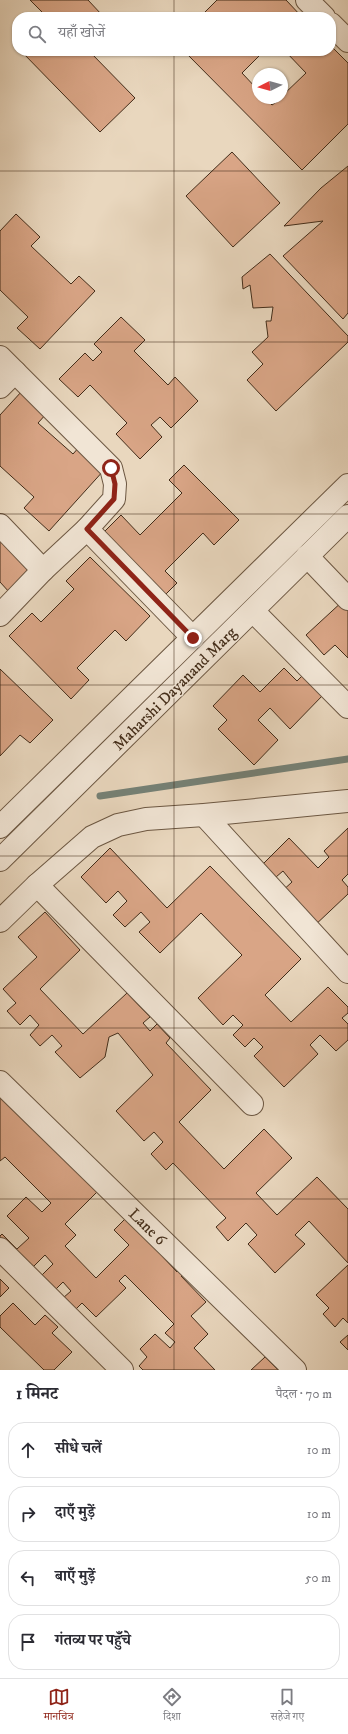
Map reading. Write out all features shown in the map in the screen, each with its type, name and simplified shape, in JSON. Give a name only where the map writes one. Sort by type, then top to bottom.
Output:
[{"type":"street","points":[[307,0],[319,12]]},
{"type":"street","points":[[336,29],[348,41]]},
{"type":"street","points":[[0,387],[7,364],[111,468],[115,484],[114,499],[87,529],[0,615]]},
{"type":"street","name":"Maharshi Dayanand Marg","points":[[0,827],[348,485]]},
{"type":"street","name":"Maharshi Dayanand Marg","points":[[0,860],[348,516]]},
{"type":"street","points":[[0,525],[44,570]]},
{"type":"street","points":[[87,529],[193,638]]},
{"type":"street","points":[[307,556],[348,599]]},
{"type":"street","points":[[253,611],[348,707]]},
{"type":"street","points":[[0,921],[37,885],[92,837],[118,826],[146,819],[348,801]]},
{"type":"street","points":[[204,815],[348,972]]},
{"type":"street","points":[[37,885],[252,1104]]},
{"type":"street","name":"Lane 6","points":[[0,1082],[295,1370]]},
{"type":"street","points":[[0,1249],[122,1370]]},
{"type":"building","points":[[30,0],[88,0],[99,12],[42,12]]},
{"type":"building","points":[[217,0],[286,0],[297,12],[205,12]]},
{"type":"building","points":[[336,51],[348,63],[348,124],[302,170],[189,56],[259,56],[242,73],[252,84],[252,104],[288,104],[288,90],[306,73],[290,56],[336,56]]},
{"type":"building","points":[[26,56],[94,56],[135,98],[100,132]]},
{"type":"building","points":[[232,152],[280,203],[233,247],[186,196]]},
{"type":"building","points":[[348,166],[348,313],[343,319],[283,256],[323,221],[284,226],[321,188]]},
{"type":"building","points":[[16,214],[40,237],[31,246],[71,284],[79,276],[95,291],[40,349],[17,328],[28,317],[0,290],[0,231]]},
{"type":"building","points":[[270,254],[348,336],[348,342],[276,411],[247,380],[263,364],[252,352],[268,337],[266,321],[271,321],[273,307],[253,308],[250,285],[243,289],[242,277]]},
{"type":"building","points":[[121,317],[145,340],[134,351],[168,385],[175,377],[198,401],[171,428],[160,417],[151,425],[162,437],[140,459],[116,434],[127,423],[90,385],[78,397],[59,379],[85,353],[93,361],[102,352],[94,344]]},
{"type":"building","points":[[22,391],[47,413],[38,423],[73,454],[80,446],[105,469],[49,531],[24,508],[34,497],[0,466],[0,415]]},
{"type":"building","points":[[184,465],[239,520],[214,545],[203,533],[165,571],[177,583],[165,595],[104,532],[121,515],[140,535],[182,493],[169,480]]},
{"type":"building","points":[[0,533],[35,569],[10,593],[0,582]]},
{"type":"building","points":[[90,557],[150,616],[126,641],[115,630],[77,668],[89,680],[71,699],[9,636],[32,613],[41,622],[74,589],[66,581]]},
{"type":"building","points":[[344,600],[348,605],[348,658],[335,645],[324,655],[306,635]]},
{"type":"building","points":[[284,668],[297,681],[304,674],[324,694],[290,729],[270,708],[258,720],[278,740],[254,765],[218,729],[227,720],[213,706],[243,675],[260,692]]},
{"type":"building","points":[[0,669],[53,720],[30,743],[20,735],[0,756]]},
{"type":"building","points":[[348,828],[348,874],[342,880],[348,887],[348,894],[312,928],[280,893],[292,882],[283,871],[276,877],[263,864],[289,838],[318,868],[329,857],[324,851]]},
{"type":"building","points":[[110,848],[167,908],[210,866],[301,959],[265,995],[291,1022],[328,987],[348,1007],[348,1013],[342,1018],[348,1024],[348,1040],[336,1051],[320,1035],[310,1045],[318,1054],[284,1087],[254,1056],[263,1047],[254,1038],[245,1047],[233,1035],[243,1025],[233,1015],[223,1025],[198,998],[242,955],[201,913],[160,953],[139,932],[150,922],[141,912],[125,927],[113,915],[127,901],[118,891],[106,903],[81,877]]},
{"type":"building","points":[[45,912],[80,950],[40,989],[83,1034],[127,993],[150,1017],[143,1023],[150,1031],[157,1024],[170,1038],[166,1043],[211,1090],[179,1122],[224,1169],[264,1129],[292,1158],[256,1193],[277,1215],[317,1177],[348,1209],[348,1263],[309,1221],[295,1235],[305,1244],[275,1273],[248,1244],[257,1235],[246,1223],[228,1241],[216,1227],[226,1218],[173,1163],[166,1170],[151,1154],[163,1142],[154,1132],[144,1141],[116,1111],[153,1075],[118,1033],[109,1037],[105,1057],[80,1078],[55,1052],[62,1046],[52,1035],[40,1046],[30,1035],[39,1025],[30,1015],[20,1025],[7,1011],[16,1003],[3,989],[37,957],[18,937]]},
{"type":"building","points":[[0,1085],[101,1188],[65,1224],[76,1235],[65,1246],[96,1278],[129,1245],[114,1230],[126,1218],[168,1251],[162,1256],[177,1272],[181,1267],[185,1272],[181,1276],[206,1302],[191,1316],[208,1334],[194,1348],[215,1370],[143,1370],[139,1366],[147,1357],[140,1349],[155,1334],[170,1348],[175,1342],[165,1333],[174,1324],[125,1275],[119,1281],[126,1288],[96,1317],[82,1303],[75,1310],[63,1298],[71,1291],[63,1282],[52,1293],[38,1279],[53,1264],[45,1255],[28,1272],[0,1243],[0,1236],[2,1234],[17,1249],[29,1238],[7,1216],[26,1197],[42,1212],[51,1203],[5,1157],[0,1161]]},
{"type":"building","points":[[348,1265],[348,1323],[343,1318],[335,1327],[323,1314],[329,1308],[316,1295]]},
{"type":"building","points":[[0,1279],[9,1288],[0,1297]]},
{"type":"building","points":[[13,1303],[35,1325],[45,1315],[58,1327],[52,1333],[72,1352],[54,1370],[44,1370],[0,1327],[0,1316]]},
{"type":"building","points":[[348,1335],[348,1350],[340,1342]]},
{"type":"building","points":[[265,1357],[278,1370],[251,1370]]},
{"type":"waterway","points":[[100,796],[348,759]]},
{"type":"route","points":[[111,468],[115,484],[114,499],[87,529],[193,638]]}]
